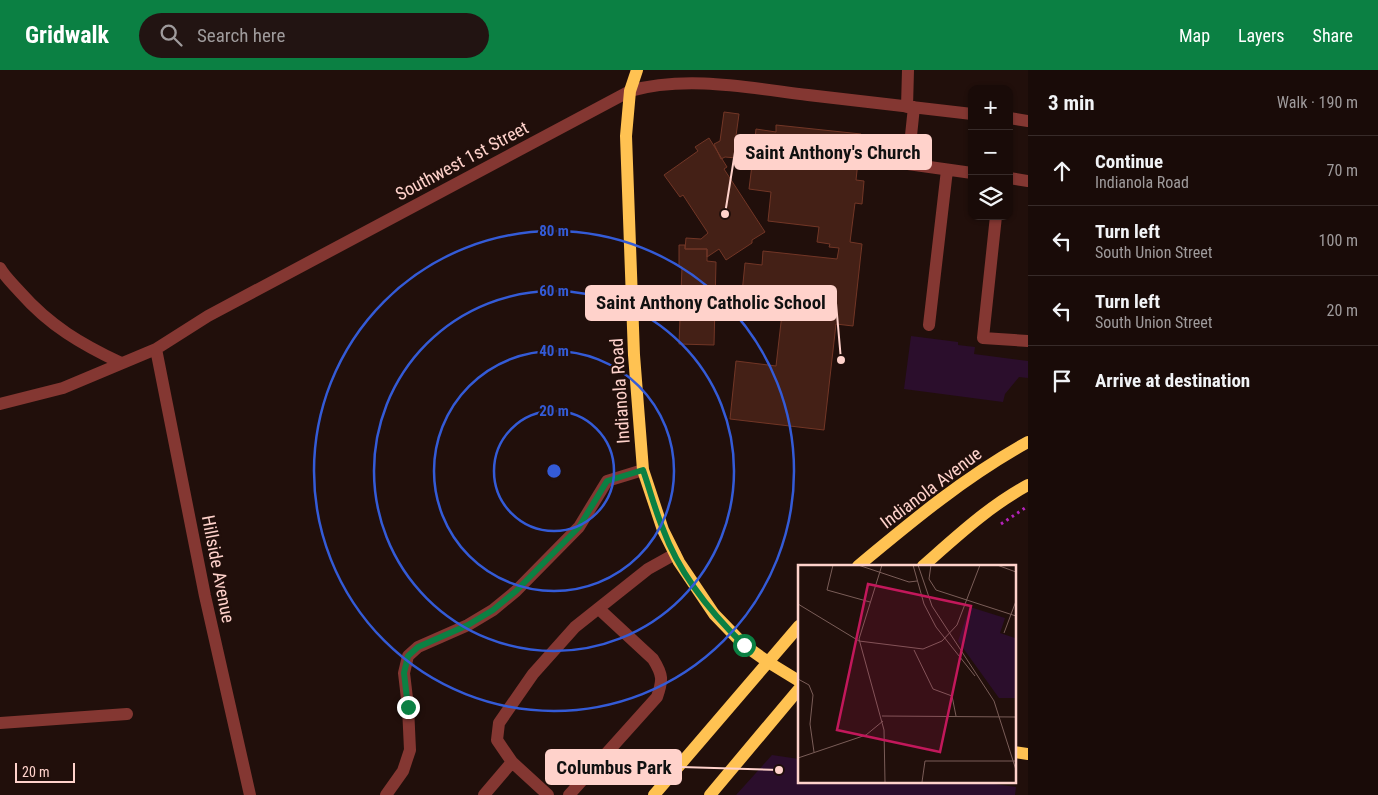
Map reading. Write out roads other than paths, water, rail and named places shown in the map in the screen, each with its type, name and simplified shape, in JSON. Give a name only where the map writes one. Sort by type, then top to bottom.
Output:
[{"type":"main road","name":"Indianola Road","points":[[637,70],[630,91],[626,136],[634,355],[643,470],[663,530],[697,591],[714,614],[744,645],[798,680]]},
{"type":"main road","name":"Indianola Avenue","points":[[859,565],[933,505],[974,476],[1028,442]]},
{"type":"main road","points":[[924,565],[965,528],[1028,484]]},
{"type":"main road","points":[[654,795],[798,627]]},
{"type":"main road","points":[[710,795],[798,690]]},
{"type":"street","points":[[908,70],[911,107],[908,164],[968,173]]},
{"type":"street","name":"Southwest 1st Street","points":[[0,404],[63,388],[156,349],[208,316],[630,91],[640,88],[678,85],[736,86],[968,114]]},
{"type":"street","points":[[1013,118],[1028,120]]},
{"type":"street","points":[[930,325],[947,170]]},
{"type":"street","points":[[1013,179],[1028,181]]},
{"type":"street","points":[[996,220],[983,338],[1028,341]]},
{"type":"street","points":[[0,268],[36,311],[56,327],[95,351],[122,363]]},
{"type":"street","name":"Hillside Avenue","points":[[156,349],[204,596],[250,795]]},
{"type":"street","points":[[386,795],[403,771],[410,750],[404,673],[408,656],[418,647],[468,625],[493,610],[516,591],[579,527],[607,481],[643,470]]},
{"type":"street","points":[[548,795],[512,762],[497,740],[499,723],[534,674],[575,627],[648,569],[675,554]]},
{"type":"street","points":[[569,795],[657,698],[662,683],[660,670],[653,659],[599,609]]},
{"type":"street","points":[[0,723],[127,714]]},
{"type":"street","points":[[489,793],[512,762]]},
{"type":"place","name":"Saint Anthony's Church","points":[[725,214]]},
{"type":"place","name":"Saint Anthony Catholic School","points":[[841,360]]},
{"type":"place","name":"Columbus Park","points":[[779,770]]}]
